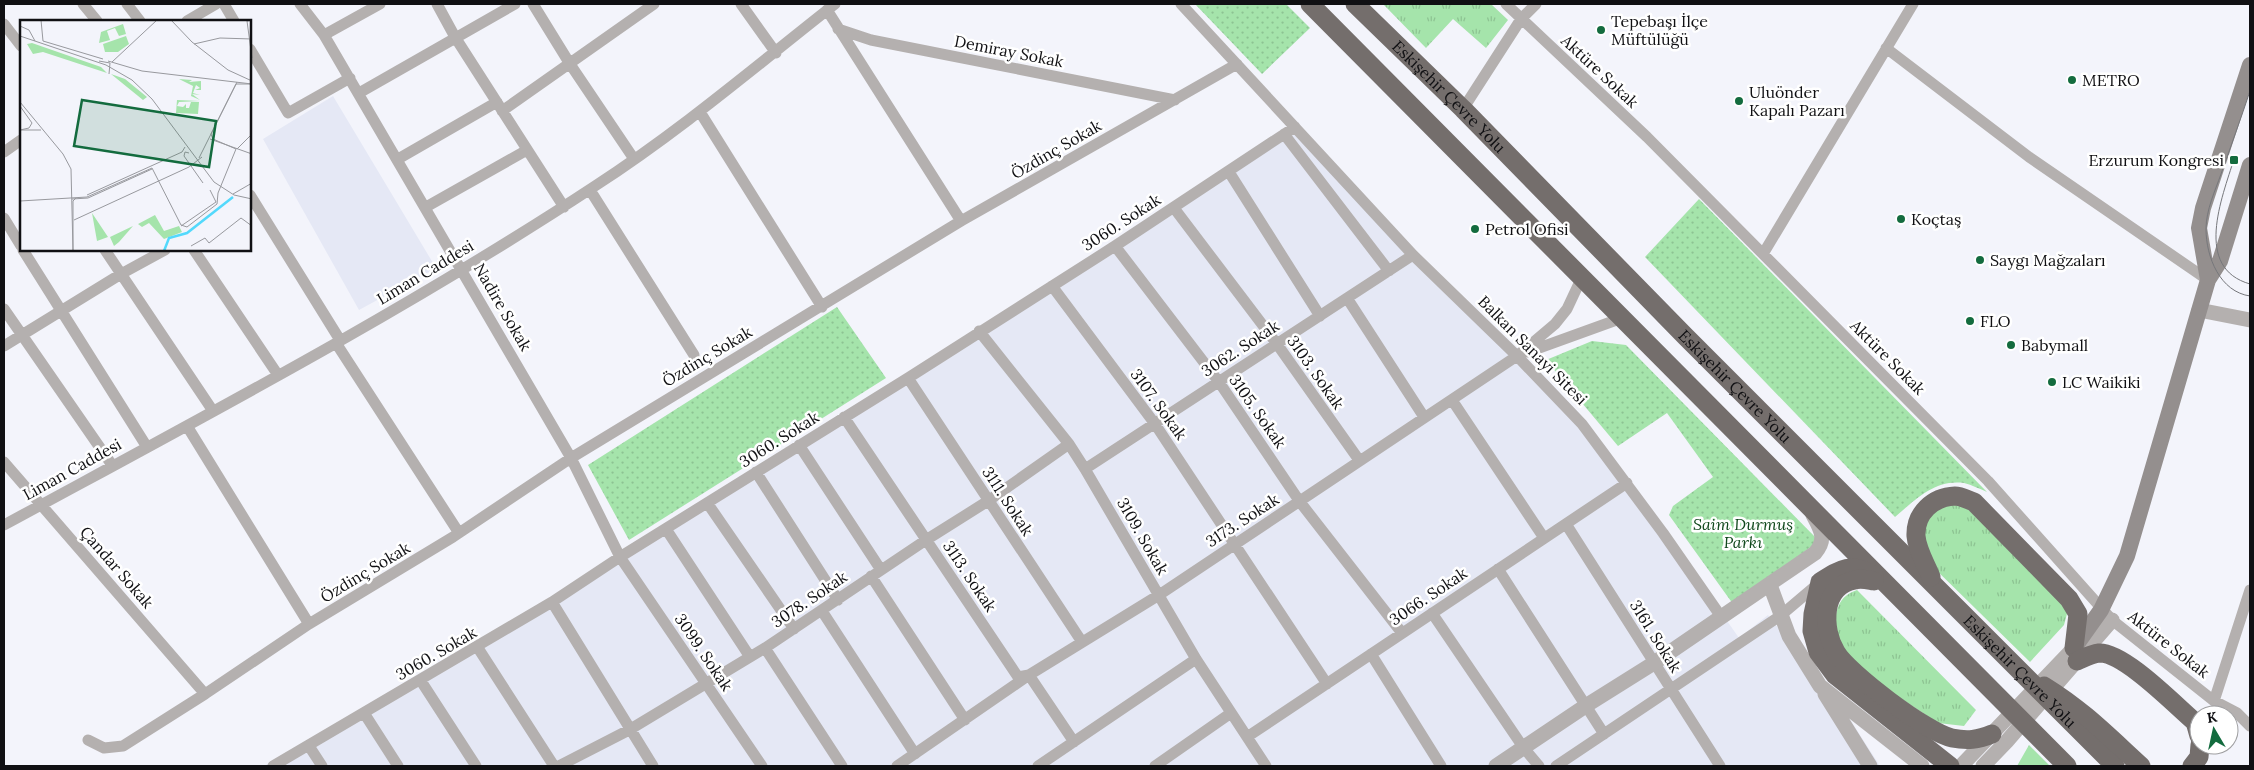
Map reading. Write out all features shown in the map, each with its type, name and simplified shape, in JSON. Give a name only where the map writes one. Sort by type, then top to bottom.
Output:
[{"type":"highway","name":"Eskişehir Çevre Yolu","points":[[1310,4],[2068,766]]},
{"type":"highway","name":"Eskişehir Çevre Yolu","points":[[1355,4],[1463,109],[1686,337],[2115,766]]},
{"type":"highway","points":[[1935,585],[1916,538],[1917,524],[1924,509],[1937,500],[1957,496],[1974,502],[2069,599],[2078,614],[2072,656],[2099,653],[2110,655],[2127,663],[2189,717]]},
{"type":"highway","points":[[1887,585],[1862,568],[1840,569],[1820,582],[1813,614],[1812,631],[1818,652],[1835,675],[1950,766]]},
{"type":"highway","points":[[1887,585],[1856,579],[1844,583],[1837,590],[1827,608],[1826,621],[1829,640],[1836,654],[1849,669],[1934,730],[1950,738],[1975,741],[2000,738]]},
{"type":"highway","points":[[2019,671],[2071,702],[2098,724],[2141,766]]},
{"type":"highway","points":[[2192,766],[2199,755]]},
{"type":"main road","points":[[2208,280],[2199,228],[2250,65]]},
{"type":"main road","points":[[2072,656],[2107,615],[2127,556],[2208,280],[2220,261],[2250,166]]},
{"type":"street","points":[[84,4],[96,20]]},
{"type":"street","points":[[127,4],[139,20]]},
{"type":"street","points":[[189,20],[216,4]]},
{"type":"street","points":[[224,4],[233,20]]},
{"type":"street","name":"Nadire Sokak","points":[[300,4],[324,35],[426,207],[571,458],[620,557]]},
{"type":"street","points":[[324,35],[380,4]]},
{"type":"street","points":[[437,4],[455,37],[564,207]]},
{"type":"street","points":[[358,92],[515,4]]},
{"type":"street","points":[[398,159],[499,106],[570,64],[654,4]]},
{"type":"street","points":[[741,4],[776,53]]},
{"type":"street","points":[[1181,4],[1295,127]]},
{"type":"street","name":"Aktüre Sokak","points":[[1506,4],[1647,137],[1988,481],[2107,615],[2221,705]]},
{"type":"street","points":[[1463,109],[1521,19],[1536,4]]},
{"type":"street","points":[[1763,254],[1913,4]]},
{"type":"street","points":[[537,5],[570,64],[634,159]]},
{"type":"street","points":[[831,7],[838,29],[961,221]]},
{"type":"street","name":"Liman Caddesi","points":[[4,525],[187,426],[338,341],[462,270],[564,207],[700,112],[831,7]]},
{"type":"street","points":[[4,24],[20,45]]},
{"type":"street","name":"Demiray Sokak","points":[[838,29],[871,40],[1175,100]]},
{"type":"street","points":[[1886,48],[2029,157],[2208,280]]},
{"type":"street","points":[[251,51],[288,113],[350,78]]},
{"type":"street","name":"Özdinç Sokak","points":[[88,740],[104,748],[123,746],[309,624],[459,533],[571,458],[961,221],[1237,64]]},
{"type":"street","points":[[700,112],[822,306]]},
{"type":"street","name":"3060. Sokak","points":[[273,766],[478,648],[552,602],[620,557],[708,504],[1115,246],[1295,127]]},
{"type":"street","name":"Balkan Sanayi Sitesi","points":[[1295,127],[1413,255],[1517,356],[1582,424],[1627,483],[1722,618]]},
{"type":"street","points":[[1284,134],[1389,271]]},
{"type":"street","points":[[5,148],[20,140]]},
{"type":"street","points":[[426,207],[527,150]]},
{"type":"street","points":[[1229,172],[1320,316]]},
{"type":"street","points":[[590,190],[694,355]]},
{"type":"street","points":[[251,199],[459,533]]},
{"type":"street","name":"3103. Sokak","points":[[1174,208],[1277,344],[1359,460]]},
{"type":"street","points":[[4,218],[20,244]]},
{"type":"street","name":"3105. Sokak","points":[[1115,246],[1219,382],[1300,502],[1402,633]]},
{"type":"street","points":[[25,251],[147,447]]},
{"type":"street","points":[[106,251],[213,411]]},
{"type":"street","points":[[4,346],[60,310],[163,251]]},
{"type":"street","points":[[195,251],[278,375]]},
{"type":"street","name":"3062. Sokak","points":[[1086,469],[1413,255]]},
{"type":"street","name":"3173. Sokak","points":[[897,766],[1030,675],[1159,595],[1517,356],[1556,324],[1567,309],[1582,277]]},
{"type":"street","name":"3107. Sokak","points":[[1052,286],[1155,424],[1327,684]]},
{"type":"street","points":[[1347,298],[1424,418]]},
{"type":"street","points":[[4,309],[112,465]]},
{"type":"street","points":[[2199,310],[2250,320]]},
{"type":"street","points":[[1517,356],[1622,318]]},
{"type":"street","name":"3109. Sokak","points":[[979,331],[1069,444],[1086,469],[1196,659],[1266,766]]},
{"type":"street","name":"3111. Sokak","points":[[908,378],[1082,642]]},
{"type":"street","points":[[1452,400],[1544,538]]},
{"type":"street","name":"3113. Sokak","points":[[844,417],[1018,677],[1030,675]]},
{"type":"street","points":[[187,426],[309,624]]},
{"type":"street","name":"3078. Sokak","points":[[559,766],[629,730],[765,648],[926,540],[988,501],[1069,444]]},
{"type":"street","points":[[799,445],[965,720]]},
{"type":"street","name":"Çandar Sokak","points":[[4,462],[205,694]]},
{"type":"street","points":[[756,472],[838,600]]},
{"type":"street","name":"3066. Sokak","points":[[1248,737],[1627,483]]},
{"type":"street","points":[[1496,766],[1722,618],[1816,553],[1822,545],[1823,535],[1806,503]]},
{"type":"street","points":[[708,504],[794,629]]},
{"type":"street","name":"3161. Sokak","points":[[1566,524],[1720,766]]},
{"type":"street","points":[[666,529],[750,657]]},
{"type":"street","name":"3099. Sokak","points":[[620,557],[762,766]]},
{"type":"street","points":[[1498,569],[1604,734]]},
{"type":"street","points":[[1556,766],[1780,616],[1820,582]]},
{"type":"street","points":[[1770,585],[1789,636],[1870,766]]},
{"type":"street","points":[[2214,701],[2250,590]]},
{"type":"street","points":[[552,602],[629,730],[653,766]]},
{"type":"street","points":[[822,611],[915,754]]},
{"type":"street","points":[[1432,613],[1523,747],[1540,766]]},
{"type":"street","points":[[478,648],[554,766]]},
{"type":"street","points":[[765,648],[842,766]]},
{"type":"street","points":[[1371,654],[1442,766]]},
{"type":"street","points":[[1983,766],[2000,738],[2072,656]]},
{"type":"street","points":[[1038,766],[1050,763],[1074,742],[1196,659]]},
{"type":"street","points":[[1030,675],[1074,742]]},
{"type":"street","points":[[420,681],[476,766]]},
{"type":"street","points":[[1820,686],[1922,766]]},
{"type":"street","points":[[364,713],[398,766]]},
{"type":"street","points":[[1155,766],[1231,713]]},
{"type":"street","name":"Aktüre Sokak","points":[[2239,716],[2250,726]]},
{"type":"street","points":[[1962,766],[2000,738]]},
{"type":"street","points":[[1996,766],[2000,738]]},
{"type":"street","points":[[308,746],[322,766]]},
{"type":"shaded area","points":[[333,96],[436,268],[359,310],[263,139]]},
{"type":"shaded area","points":[[1294,134],[1441,288],[1605,446],[1739,638],[1768,615],[1851,721],[1880,766],[264,766],[626,557]]},
{"type":"green space","points":[[1195,4],[1286,4],[1310,28],[1262,74]]},
{"type":"green space","points":[[1383,4],[1491,4],[1508,20],[1486,48],[1453,19],[1426,48]]},
{"type":"green space","points":[[1699,199],[1987,492],[1964,483],[1944,484],[1926,492],[1895,517],[1645,257]]},
{"type":"green space","points":[[837,307],[886,378],[629,540],[588,465]]},
{"type":"green space","name":"Saim Durmuş Parkı","points":[[1592,341],[1626,345],[1819,541],[1733,604],[1669,515],[1673,506],[1713,477],[1667,413],[1618,446],[1546,360]]},
{"type":"green space","points":[[1959,500],[2068,610],[2064,625],[2030,662],[1928,562],[1920,524],[1926,512]]},
{"type":"green space","points":[[1857,590],[1976,710],[1964,726],[1938,723],[1873,680],[1834,639],[1837,610],[1840,603],[1849,594]]},
{"type":"green space","points":[[2029,745],[2050,766],[2017,766]]},
{"type":"tram line","points":[[2250,91],[2211,201],[2206,229],[2209,251],[2217,272],[2230,288],[2250,296]]},
{"type":"tram line","points":[[2234,159],[2219,211],[2216,230],[2217,248],[2222,263],[2232,276],[2250,284]]},
{"type":"place","name":"Tepebaşı İlçe Müftülüğü","points":[[1601,30]]},
{"type":"place","name":"METRO","points":[[2072,80]]},
{"type":"place","name":"Uluönder Kapalı Pazarı","points":[[1739,101]]},
{"type":"place","name":"Erzurum Kongresi","points":[[2234,160]]},
{"type":"place","name":"Koçtaş","points":[[1901,219]]},
{"type":"place","name":"Petrol Ofisi","points":[[1475,229]]},
{"type":"place","name":"Saygı Mağzaları","points":[[1980,260]]},
{"type":"place","name":"FLO","points":[[1970,321]]},
{"type":"place","name":"Babymall","points":[[2011,345]]},
{"type":"place","name":"LC Waikiki","points":[[2052,382]]}]
